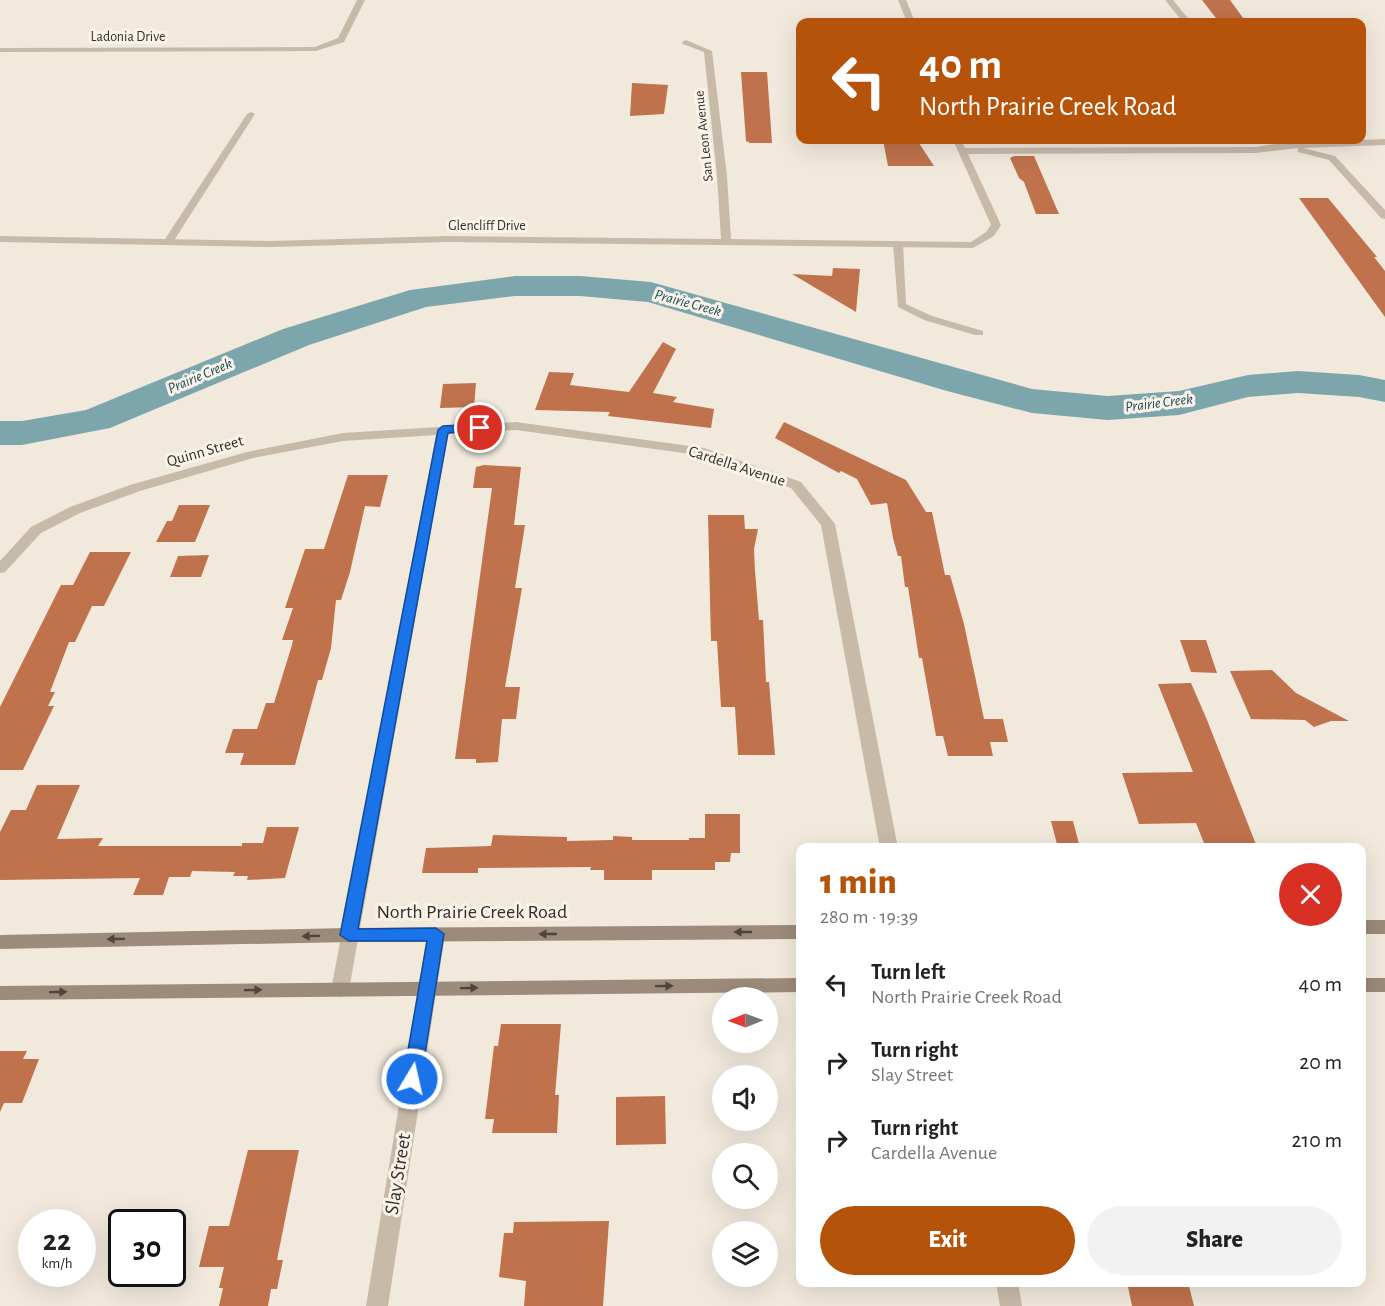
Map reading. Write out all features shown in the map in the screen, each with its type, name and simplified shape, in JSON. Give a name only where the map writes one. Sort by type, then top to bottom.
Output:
[{"type":"main road","points":[[1366,927],[1385,927]]},
{"type":"main road","name":"North Prairie Creek Road","points":[[0,942],[349,935],[796,932]]},
{"type":"main road","points":[[0,993],[796,985]]},
{"type":"main road","points":[[1366,985],[1385,985]]},
{"type":"street","name":"Ladonia Drive","points":[[0,50],[316,49],[341,40],[361,0]]},
{"type":"street","points":[[902,0],[909,18]]},
{"type":"street","points":[[1169,0],[1184,18]]},
{"type":"street","name":"San Leon Avenue","points":[[686,42],[708,51],[722,176],[726,242]]},
{"type":"street","points":[[1366,142],[1385,142]]},
{"type":"street","points":[[959,144],[962,151],[1256,150],[1277,144]]},
{"type":"street","points":[[1283,144],[1332,158],[1385,216]]},
{"type":"street","name":"Glencliff Drive","points":[[0,239],[272,244],[447,239],[973,245],[990,234],[996,225],[962,151]]},
{"type":"street","name":"Cardella Avenue","points":[[443,430],[516,426],[700,451],[796,485],[828,524],[888,843]]},
{"type":"street","points":[[340,990],[443,430]]},
{"type":"street","name":"Quinn Street","points":[[0,569],[36,530],[75,510],[135,488],[251,455],[332,439],[443,430]]},
{"type":"street","name":"Slay Street","points":[[377,1306],[436,934]]},
{"type":"street","points":[[1007,1287],[1011,1306]]},
{"type":"lane","points":[[168,242],[251,114]]},
{"type":"lane","points":[[898,244],[902,305],[928,318],[979,333]]},
{"type":"building","points":[[1202,0],[1230,0],[1243,18],[1216,18]]},
{"type":"building","points":[[741,72],[767,72],[772,143],[746,141]]},
{"type":"building","points":[[632,83],[668,85],[664,114],[630,116]]},
{"type":"building","points":[[884,144],[920,144],[934,166],[888,166]]},
{"type":"building","points":[[1034,156],[1059,214],[1036,214],[1024,182],[1019,178],[1010,158]]},
{"type":"building","points":[[1299,198],[1328,198],[1377,257],[1374,257],[1385,271],[1385,317]]},
{"type":"building","points":[[833,268],[860,269],[856,312],[792,274],[832,276]]},
{"type":"building","points":[[663,342],[676,349],[653,393],[677,397],[673,402],[714,409],[711,428],[608,416],[610,412],[535,410],[549,372],[574,373],[570,385],[629,392]]},
{"type":"building","points":[[476,383],[474,407],[440,408],[443,384]]},
{"type":"building","points":[[784,422],[906,480],[926,512],[932,512],[945,575],[950,575],[964,624],[984,719],[1003,719],[1008,742],[990,742],[993,756],[948,756],[943,736],[936,736],[922,658],[919,658],[908,587],[905,587],[901,556],[898,556],[893,538],[887,503],[871,505],[857,479],[841,471],[839,473],[775,438]]},
{"type":"building","points":[[484,465],[521,467],[514,525],[525,525],[515,588],[522,588],[505,687],[520,687],[516,719],[502,719],[498,762],[476,763],[476,759],[455,759],[492,488],[473,488],[476,467]]},
{"type":"building","points":[[348,475],[388,475],[380,507],[365,506],[350,572],[341,600],[336,600],[331,648],[322,680],[318,680],[295,765],[240,765],[244,753],[225,753],[233,729],[257,729],[266,703],[274,703],[293,640],[282,640],[293,608],[285,608],[305,549],[324,549]]},
{"type":"building","points":[[179,505],[210,505],[195,542],[156,542],[167,521],[172,521]]},
{"type":"building","points":[[708,515],[744,515],[745,529],[758,529],[754,549],[755,571],[759,620],[763,620],[766,682],[769,682],[775,755],[738,755],[735,707],[721,707],[717,641],[711,641]]},
{"type":"building","points":[[90,552],[131,552],[104,606],[92,606],[75,642],[69,642],[50,692],[55,692],[48,706],[54,706],[23,770],[0,770],[0,707],[61,585],[73,585]]},
{"type":"building","points":[[209,555],[201,577],[170,577],[178,556]]},
{"type":"building","points":[[1180,640],[1206,640],[1217,673],[1191,672]]},
{"type":"building","points":[[1272,670],[1296,693],[1349,721],[1331,721],[1314,727],[1305,720],[1251,719],[1230,671]]},
{"type":"building","points":[[1191,683],[1255,843],[1204,843],[1196,823],[1139,824],[1122,773],[1193,772],[1158,684]]},
{"type":"building","points":[[37,785],[80,785],[57,839],[103,838],[98,846],[242,846],[242,843],[263,843],[267,827],[299,827],[285,878],[247,880],[248,876],[233,876],[235,872],[192,871],[190,877],[169,877],[163,895],[133,895],[140,878],[0,880],[0,832],[11,810],[26,810]]},
{"type":"building","points":[[705,814],[740,814],[740,853],[731,853],[730,862],[715,862],[715,870],[652,870],[652,880],[604,880],[604,870],[590,870],[591,867],[478,868],[478,873],[422,873],[426,848],[491,846],[493,835],[567,837],[567,841],[613,840],[613,836],[632,837],[632,840],[689,840],[689,838],[705,838]]},
{"type":"building","points":[[1051,821],[1073,821],[1079,843],[1057,843]]},
{"type":"building","points":[[501,1024],[561,1024],[555,1095],[559,1095],[557,1133],[492,1133],[494,1119],[485,1119],[494,1046],[498,1046]]},
{"type":"building","points":[[0,1051],[27,1051],[23,1059],[39,1059],[22,1103],[4,1103],[0,1112]]},
{"type":"building","points":[[665,1096],[666,1144],[616,1145],[616,1097]]},
{"type":"building","points":[[248,1150],[299,1150],[277,1260],[283,1260],[277,1289],[271,1289],[268,1306],[219,1306],[223,1288],[219,1288],[224,1267],[199,1267],[209,1226],[229,1226]]},
{"type":"building","points":[[609,1221],[603,1306],[524,1306],[526,1281],[499,1277],[504,1233],[513,1233],[514,1222]]},
{"type":"building","points":[[1128,1287],[1189,1287],[1194,1306],[1132,1306]]},
{"type":"waterway","name":"Prairie Creek","points":[[0,433],[22,433],[96,420],[296,337],[422,297],[515,286],[580,286],[651,292],[960,383],[1032,401],[1108,408],[1179,403],[1248,386],[1298,382],[1359,386],[1385,391]]},
{"type":"route","points":[[412,1079],[436,934],[349,935],[443,430],[480,428]]}]
